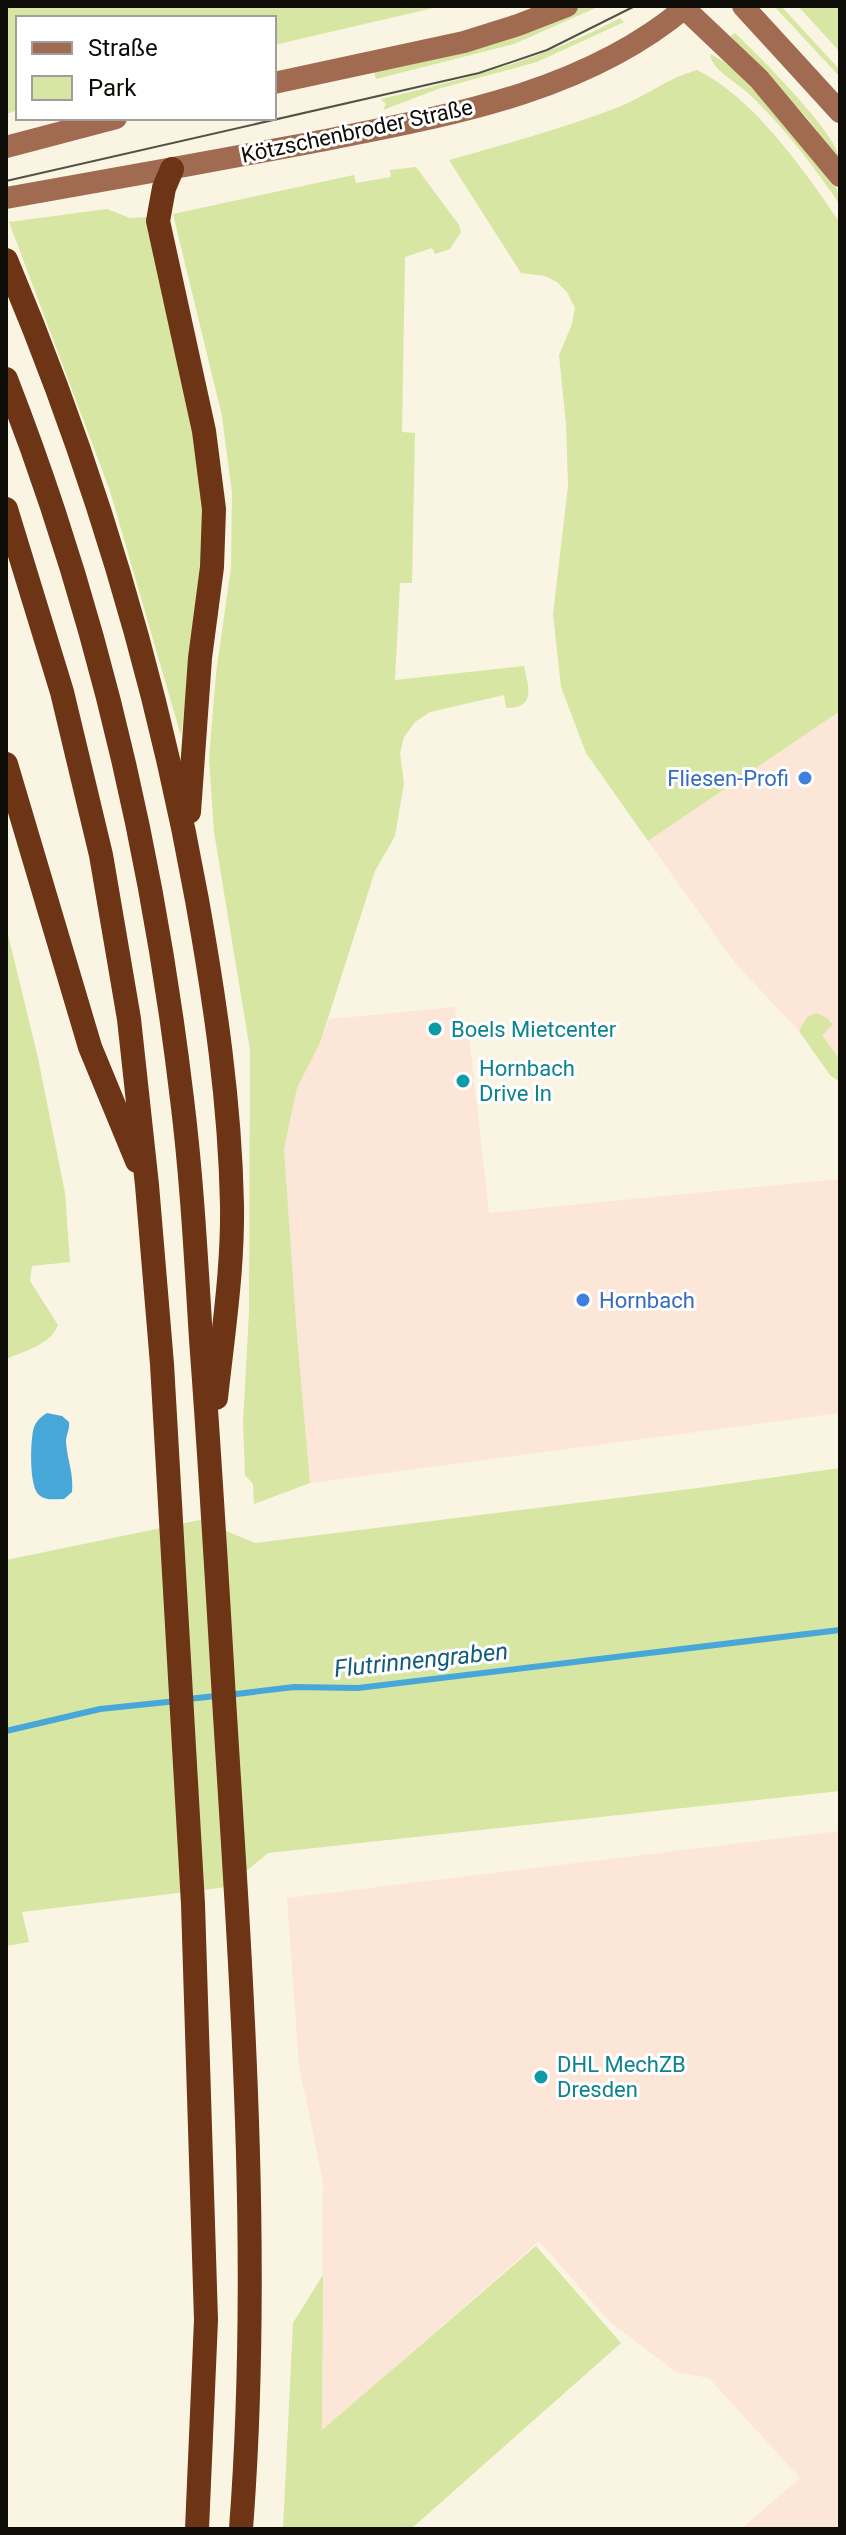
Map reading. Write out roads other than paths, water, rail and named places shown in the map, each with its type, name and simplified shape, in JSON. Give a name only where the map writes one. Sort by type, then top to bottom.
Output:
[{"type":"highway","points":[[172,169],[164,188],[158,221],[204,431],[214,509],[212,567],[200,658],[190,789],[189,854]]},
{"type":"highway","points":[[6,260],[55,381],[109,538],[154,696],[189,854],[216,1005],[232,1208],[224,1328],[210,1460]]},
{"type":"highway","points":[[6,379],[66,554],[93,644],[134,813],[171,1015],[187,1147],[213,1505],[249,2164],[248,2369],[241,2529]]},
{"type":"highway","points":[[6,509],[62,692],[101,855],[129,1019],[147,1185],[162,1364],[193,1904],[206,2320],[197,2529]]},
{"type":"highway","points":[[6,764],[90,1047],[147,1185]]},
{"type":"main road","points":[[276,83],[464,42],[524,16],[567,6]]},
{"type":"main road","points":[[743,6],[840,112]]},
{"type":"main road","points":[[684,7],[759,79],[840,176]]},
{"type":"main road","name":"Kötzschenbroder Straße","points":[[6,198],[407,124],[512,98],[566,78],[649,36],[684,7]]},
{"type":"main road","points":[[6,147],[108,120]]},
{"type":"water","points":[[47,1413],[62,1416],[69,1422],[66,1442],[72,1492],[64,1499],[42,1497],[33,1483],[34,1427]]},
{"type":"waterway","name":"Flutrinnengraben","points":[[228,1695],[294,1687],[358,1688],[840,1630]]},
{"type":"waterway","name":"Flutrinnengraben","points":[[188,1699],[216,1696]]},
{"type":"waterway","name":"Flutrinnengraben","points":[[6,1731],[100,1709],[177,1701]]},
{"type":"tram line","points":[[276,119],[479,73],[547,50],[635,6]]},
{"type":"tram line","points":[[6,181],[273,120]]},
{"type":"place","name":"Fliesen-Profi","points":[[805,778]]},
{"type":"place","name":"Boels Mietcenter","points":[[435,1029]]},
{"type":"place","name":"Hornbach Drive In","points":[[463,1081]]},
{"type":"place","name":"Hornbach","points":[[583,1300]]},
{"type":"place","name":"DHL MechZB Dresden","points":[[541,2077]]}]
